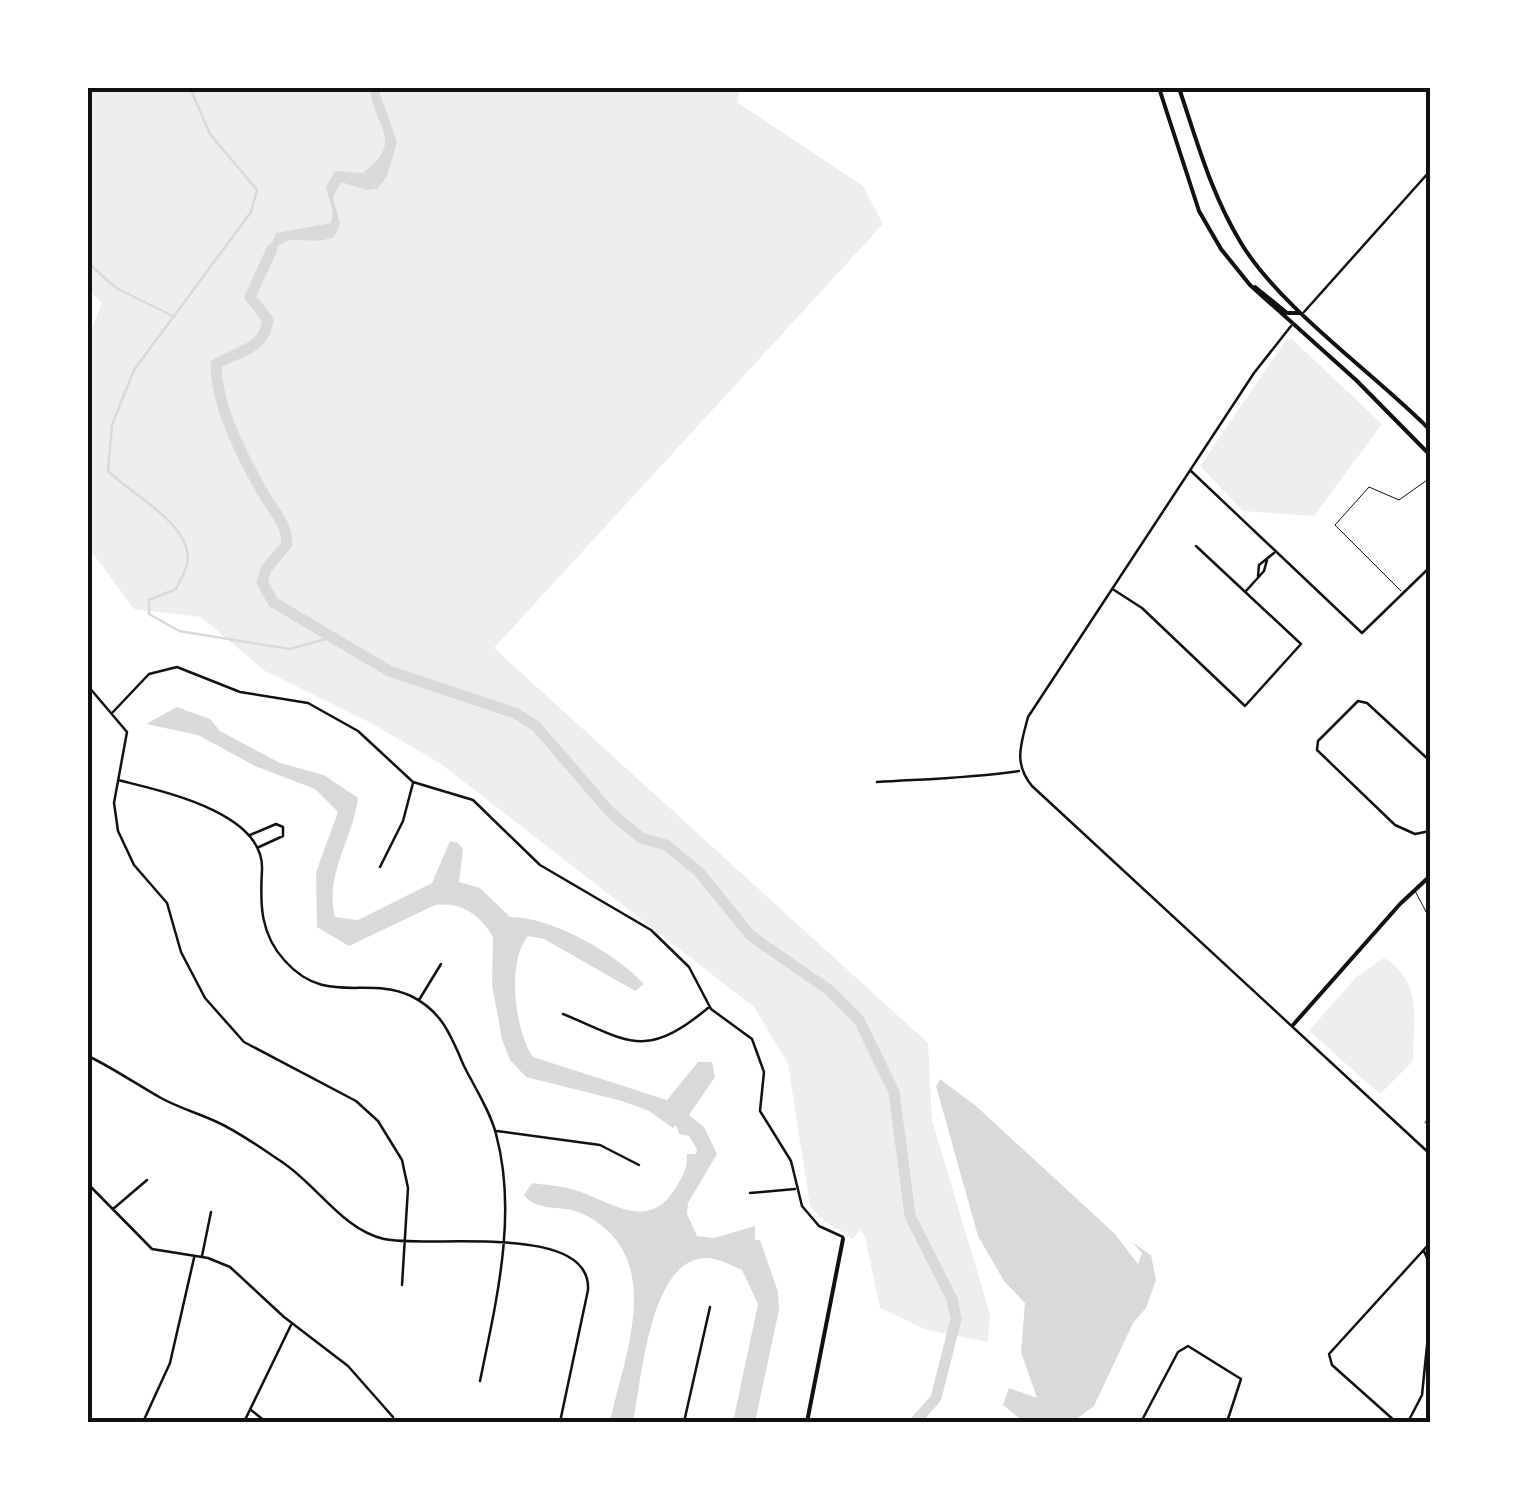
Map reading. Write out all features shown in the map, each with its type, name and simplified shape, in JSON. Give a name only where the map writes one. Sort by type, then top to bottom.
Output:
[{"type":"main road","points":[[1159,88],[1207,229],[1250,284],[1430,455]]},
{"type":"main road","points":[[1179,88],[1218,201],[1242,246],[1303,314],[1430,430]]},
{"type":"main road","points":[[1250,284],[1287,313],[1303,314]]},
{"type":"main road","points":[[1386,410],[1396,397]]},
{"type":"main road","points":[[1293,1025],[1430,876]]},
{"type":"main road","points":[[807,1422],[844,1239]]},
{"type":"street","points":[[1303,314],[1430,171]]},
{"type":"street","points":[[1020,770],[1028,718],[1254,373],[1293,325]]},
{"type":"street","points":[[1190,470],[1362,633],[1430,567]]},
{"type":"street","points":[[1113,590],[1142,608],[1245,706],[1300,644],[1196,546]]},
{"type":"street","points":[[1246,591],[1276,551]]},
{"type":"street","points":[[113,712],[149,674],[178,667],[240,692],[308,702],[334,714],[413,782],[473,800],[540,865],[651,930],[689,967],[709,1006],[746,1032],[756,1046],[764,1072],[760,1111],[791,1161],[808,1217],[844,1239]]},
{"type":"street","points":[[88,686],[127,732],[114,816],[124,848],[167,903],[192,977],[216,1014],[261,1052],[356,1100],[398,1151],[408,1188],[402,1285]]},
{"type":"street","points":[[1430,761],[1366,703],[1358,701],[1318,741],[1317,750],[1395,825],[1415,834],[1430,830],[1430,840]]},
{"type":"street","points":[[876,782],[934,776],[964,779],[1020,770]]},
{"type":"street","points":[[1020,770],[1430,1154]]},
{"type":"street","points":[[118,780],[184,798],[237,824],[250,836],[262,866],[262,918],[277,953],[307,980],[331,989],[390,990],[419,1000],[447,1027],[495,1130],[506,1190],[491,1340],[480,1381]]},
{"type":"street","points":[[380,868],[403,822],[413,782]]},
{"type":"street","points":[[250,836],[276,824],[282,828],[282,836],[258,848]]},
{"type":"street","points":[[419,1000],[441,964]]},
{"type":"street","points":[[562,1014],[629,1044],[660,1036],[709,1006]]},
{"type":"street","points":[[88,1056],[171,1103],[220,1123],[284,1164],[367,1234],[405,1243],[502,1242],[564,1253],[585,1268],[588,1290],[560,1422]]},
{"type":"street","points":[[495,1130],[600,1146],[639,1165]]},
{"type":"street","points":[[112,1210],[146,1180]]},
{"type":"street","points":[[88,1184],[152,1249],[201,1257],[230,1267],[292,1324],[348,1366],[394,1416]]},
{"type":"street","points":[[750,1193],[797,1189]]},
{"type":"street","points":[[201,1257],[211,1212]]},
{"type":"street","points":[[1396,1422],[1329,1358],[1430,1243]]},
{"type":"street","points":[[1424,1250],[1430,1265]]},
{"type":"street","points":[[143,1422],[170,1362],[194,1257]]},
{"type":"street","points":[[684,1422],[710,1307]]},
{"type":"street","points":[[1408,1422],[1422,1395],[1430,1316]]},
{"type":"street","points":[[244,1422],[292,1324]]},
{"type":"street","points":[[1141,1422],[1156,1388],[1186,1346],[1241,1379],[1228,1422]]},
{"type":"street","points":[[250,1409],[266,1422]]},
{"type":"lane","points":[[1401,591],[1335,525],[1369,487],[1394,501],[1430,478]]},
{"type":"lane","points":[[1414,889],[1430,918]]},
{"type":"lane","points":[[1425,1122],[1430,1116]]},
{"type":"shaded area","points":[[88,88],[739,88],[738,103],[863,186],[883,224],[494,648],[928,1043],[932,1120],[990,1314],[988,1342],[927,1330],[880,1308],[865,1237],[860,1230],[853,1239],[820,1218],[810,1206],[788,1064],[754,1007],[441,764],[371,723],[265,671],[201,617],[134,609],[88,547],[88,338],[102,303],[88,289]]},
{"type":"shaded area","points":[[370,88],[378,88],[397,142],[387,176],[378,188],[367,190],[341,182],[333,197],[340,224],[334,237],[282,243],[265,260],[276,233],[331,223],[333,213],[326,187],[335,171],[363,173],[383,151],[384,133]]},
{"type":"shaded area","points":[[1292,339],[1382,424],[1314,516],[1243,511],[1200,466],[1286,340]]},
{"type":"shaded area","points":[[177,707],[210,719],[220,731],[280,763],[324,775],[358,798],[333,886],[335,917],[358,920],[432,883],[450,841],[463,849],[459,882],[480,888],[510,917],[545,923],[582,939],[617,960],[644,984],[635,991],[544,939],[528,936],[521,948],[515,979],[518,1014],[533,1057],[667,1100],[698,1062],[712,1062],[715,1077],[689,1115],[704,1127],[717,1154],[688,1203],[687,1214],[697,1236],[714,1238],[755,1226],[755,1240],[760,1240],[778,1292],[779,1310],[755,1422],[733,1422],[758,1304],[742,1270],[704,1258],[686,1265],[671,1280],[660,1301],[651,1326],[633,1422],[610,1422],[634,1307],[632,1279],[624,1253],[608,1231],[581,1213],[535,1204],[524,1195],[532,1183],[573,1189],[629,1210],[654,1209],[675,1189],[687,1154],[696,1154],[689,1136],[679,1134],[676,1125],[673,1128],[649,1111],[622,1101],[526,1077],[510,1060],[502,1039],[492,985],[493,937],[469,912],[435,905],[349,946],[317,927],[316,872],[338,812],[315,789],[255,766],[198,735],[146,724]]},
{"type":"shaded area","points":[[1384,958],[1397,968],[1411,990],[1414,1031],[1413,1061],[1380,1094],[1309,1031],[1356,977]]},
{"type":"shaded area","points":[[940,1079],[976,1106],[1115,1234],[1138,1264],[1142,1253],[1132,1242],[1151,1255],[1156,1280],[1146,1308],[1133,1323],[1094,1406],[1072,1422],[1024,1422],[1003,1405],[1009,1388],[1037,1398],[1021,1352],[1025,1303],[1004,1281],[978,1236],[936,1086]]},
{"type":"waterway","points":[[190,88],[210,134],[257,190],[251,212],[134,370],[112,425],[108,471],[169,521],[186,546],[188,563],[176,589],[149,600],[149,614],[179,631],[290,649],[329,638]]},
{"type":"waterway","points":[[272,249],[250,297],[268,320],[266,330],[256,344],[216,364],[232,431],[286,536],[287,544],[266,569],[262,582],[273,602],[389,671],[515,713],[536,726],[610,812],[641,838],[666,845],[699,872],[751,936],[829,990],[859,1020],[894,1092],[910,1216],[952,1299],[956,1319],[936,1398],[915,1422]]},
{"type":"waterway","points":[[88,263],[116,288],[175,317]]}]
